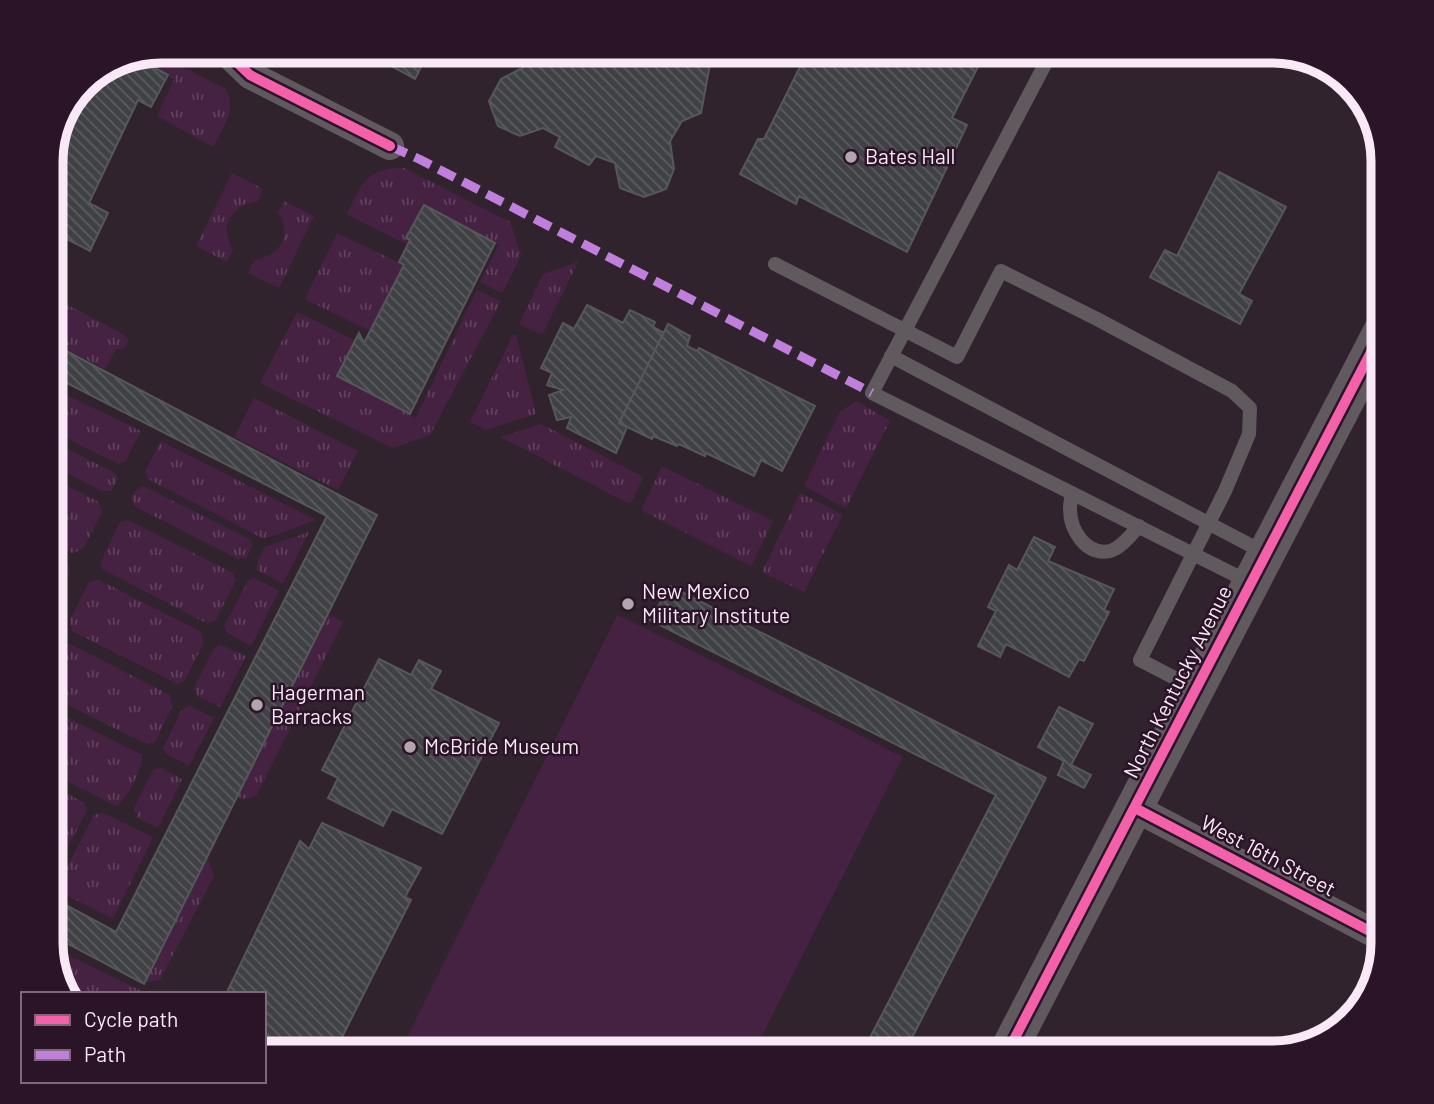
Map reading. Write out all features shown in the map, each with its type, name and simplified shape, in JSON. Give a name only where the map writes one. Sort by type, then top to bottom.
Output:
[{"type":"street","points":[[238,63],[250,75],[390,146]]},
{"type":"street","name":"North Kentucky Avenue","points":[[1013,1041],[1371,352]]},
{"type":"street","name":"West 16th Street","points":[[1135,808],[1371,932]]},
{"type":"lane","points":[[1046,63],[872,393],[1193,554],[1257,568]]},
{"type":"lane","points":[[775,264],[957,357],[1001,271],[1232,391],[1250,408],[1249,434],[1225,491],[1140,660],[1195,689]]},
{"type":"lane","points":[[891,356],[1209,523],[1257,568]]},
{"type":"lane","points":[[1072,493],[1070,509],[1073,526],[1078,537],[1089,547],[1112,551],[1139,526]]},
{"type":"green space","points":[[175,63],[226,89],[229,112],[213,147],[157,116],[174,79],[148,64]]},
{"type":"green space","points":[[404,168],[510,222],[521,255],[502,293],[480,282],[499,245],[424,206],[406,244],[347,214],[364,182],[377,173]]},
{"type":"green space","points":[[232,173],[263,189],[257,202],[241,207],[230,218],[227,233],[233,249],[227,262],[196,246]]},
{"type":"green space","points":[[284,201],[314,216],[279,288],[248,273],[254,260],[271,254],[281,244],[285,229],[278,213]]},
{"type":"green space","points":[[337,233],[404,265],[370,331],[305,299]]},
{"type":"green space","points":[[578,262],[542,335],[519,324],[543,274]]},
{"type":"green space","points":[[477,290],[501,301],[430,435],[393,448],[260,383],[297,312],[356,341],[337,377],[415,419]]},
{"type":"green space","points":[[63,302],[123,334],[129,340],[124,349],[116,349],[105,369],[63,348]]},
{"type":"green space","points":[[513,335],[516,335],[536,414],[485,430],[470,422]]},
{"type":"green space","points":[[63,393],[141,431],[125,462],[119,464],[63,436]]},
{"type":"green space","points":[[254,398],[358,451],[338,490],[234,437]]},
{"type":"green space","points":[[856,401],[890,421],[846,508],[804,486],[840,412]]},
{"type":"green space","points":[[541,424],[640,475],[643,479],[630,504],[501,437]]},
{"type":"green space","points":[[161,441],[316,520],[264,539],[148,479],[145,471]]},
{"type":"green space","points":[[63,447],[115,473],[118,479],[111,491],[102,491],[63,471]]},
{"type":"green space","points":[[662,466],[773,521],[751,566],[641,510]]},
{"type":"green space","points":[[63,484],[99,502],[102,512],[83,549],[72,553],[63,548]]},
{"type":"green space","points":[[143,486],[251,540],[252,547],[246,558],[238,559],[134,506],[131,498],[136,490]]},
{"type":"green space","points":[[800,493],[843,515],[804,592],[762,572]]},
{"type":"green space","points":[[128,520],[233,573],[236,580],[215,621],[206,623],[102,569],[101,561],[120,522]]},
{"type":"green space","points":[[309,532],[283,583],[257,570],[257,563],[265,547]]},
{"type":"green space","points":[[63,563],[68,565],[70,573],[63,586]]},
{"type":"green space","points":[[253,577],[279,591],[251,646],[227,633],[224,626],[248,581]]},
{"type":"green space","points":[[99,580],[200,631],[204,643],[184,681],[177,684],[72,631],[70,619],[89,582]]},
{"type":"green space","points":[[328,614],[343,622],[256,796],[246,799],[237,797]]},
{"type":"green space","points":[[617,615],[903,757],[759,1041],[405,1041]]},
{"type":"green space","points":[[66,642],[170,695],[172,707],[155,742],[147,744],[63,703],[63,643]]},
{"type":"green space","points":[[221,645],[246,656],[220,707],[197,696],[194,688],[215,647]]},
{"type":"green space","points":[[189,705],[214,718],[189,766],[166,754],[163,748],[181,711]]},
{"type":"green space","points":[[63,715],[142,755],[134,783],[116,806],[63,779]]},
{"type":"green space","points":[[161,768],[182,779],[158,828],[138,818],[134,808],[154,769]]},
{"type":"green space","points":[[63,791],[85,803],[87,811],[63,856]]},
{"type":"green space","points":[[103,813],[153,837],[113,919],[63,894],[63,874],[94,815]]},
{"type":"green space","points":[[197,835],[214,876],[160,980],[142,983],[123,973]]},
{"type":"green space","points":[[63,953],[141,992],[76,992],[66,969]]},
{"type":"building","points":[[386,63],[423,63],[415,79]]},
{"type":"building","points":[[528,63],[710,63],[701,113],[682,121],[670,141],[674,169],[666,189],[644,197],[620,188],[615,163],[596,156],[589,165],[555,147],[560,137],[543,128],[520,136],[498,126],[489,101],[501,79]]},
{"type":"building","name":"Bates Hall","points":[[802,63],[980,63],[952,118],[967,125],[907,252],[799,196],[796,204],[740,174],[758,139],[764,139]]},
{"type":"building","points":[[148,64],[168,75],[151,107],[138,100],[89,203],[108,213],[90,251],[63,237],[63,154],[66,135],[83,101],[96,87],[123,70]]},
{"type":"building","points":[[1219,172],[1286,207],[1239,294],[1252,301],[1240,324],[1150,277],[1165,250],[1177,256]]},
{"type":"building","points":[[424,205],[495,243],[410,414],[337,376],[359,333],[364,343],[404,265],[399,262],[410,240],[406,238]]},
{"type":"building","points":[[587,305],[623,323],[630,310],[655,322],[653,327],[664,333],[619,423],[627,427],[616,453],[567,428],[571,417],[557,420],[549,395],[563,390],[547,385],[552,373],[541,368],[563,323],[574,329]]},
{"type":"building","points":[[668,324],[690,336],[687,346],[697,351],[699,348],[815,406],[782,471],[761,460],[754,476],[706,453],[705,456],[653,436],[652,439],[619,423]]},
{"type":"building","name":"Hagerman Barracks","points":[[63,349],[377,515],[144,984],[63,941],[63,903],[116,932],[327,516],[63,381]]},
{"type":"building","points":[[1034,537],[1055,547],[1048,561],[1114,589],[1104,610],[1109,612],[1084,661],[1079,659],[1069,677],[1006,644],[1000,657],[978,646],[996,611],[988,607],[1009,565],[1017,570]]},
{"type":"building","points":[[670,586],[1046,778],[910,1041],[868,1041],[996,795],[650,620]]},
{"type":"building","name":"McBride Museum","points":[[379,659],[411,675],[419,660],[441,671],[431,689],[499,723],[442,834],[392,809],[383,826],[328,798],[338,778],[322,770]]},
{"type":"building","points":[[1059,707],[1093,724],[1071,765],[1091,775],[1084,788],[1058,775],[1064,761],[1038,747]]},
{"type":"building","points":[[322,823],[421,868],[405,897],[411,900],[340,1041],[266,1041],[266,992],[227,992],[300,841],[309,849]]},
{"type":"marked path","points":[[390,146],[872,393]]},
{"type":"cycle path","points":[[238,63],[250,75],[390,146]]},
{"type":"cycle path","points":[[1013,1041],[1371,352]]},
{"type":"cycle path","points":[[1135,808],[1371,932]]},
{"type":"place","name":"Bates Hall","points":[[851,157]]},
{"type":"place","name":"New Mexico Military Institute","points":[[628,604]]},
{"type":"place","name":"Hagerman Barracks","points":[[257,705]]},
{"type":"place","name":"McBride Museum","points":[[410,747]]}]
